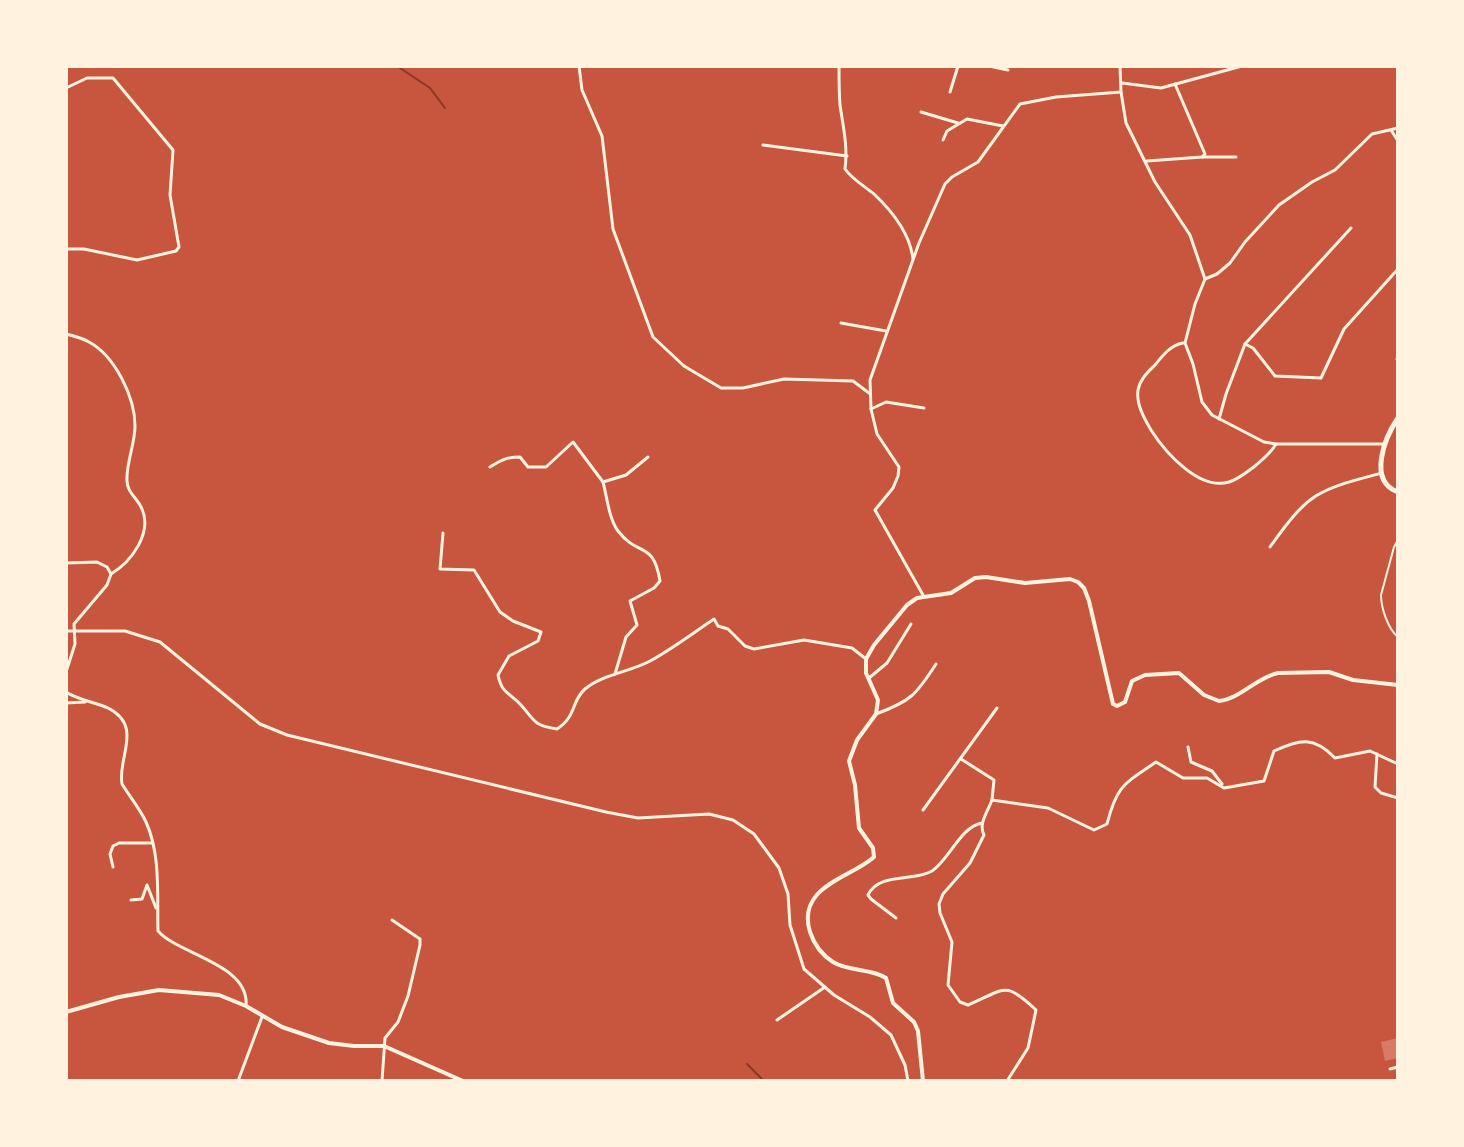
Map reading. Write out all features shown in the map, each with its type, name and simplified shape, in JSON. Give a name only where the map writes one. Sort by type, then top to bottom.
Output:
[{"type":"main road","points":[[1398,418],[1383,444],[1382,473],[1384,482],[1398,492]]},
{"type":"street","points":[[579,66],[582,90],[602,136],[613,229],[653,337],[684,366],[721,388],[743,388],[784,379],[853,381],[869,393]]},
{"type":"street","points":[[839,66],[840,108],[847,156],[845,169],[876,196],[903,229],[912,248],[913,262]]},
{"type":"street","points":[[950,92],[958,66]]},
{"type":"street","points":[[989,66],[1008,70]]},
{"type":"street","points":[[1120,66],[1126,123],[1155,182],[1190,235],[1205,279],[1185,343],[1202,402],[1219,421],[1264,442],[1383,444]]},
{"type":"street","points":[[1122,83],[1161,88],[1242,66]]},
{"type":"street","points":[[66,88],[87,78],[113,78],[173,150],[170,195],[179,247],[176,251],[137,260],[84,249],[66,249]]},
{"type":"street","points":[[1175,84],[1205,153],[1202,157]]},
{"type":"street","points":[[925,599],[875,510],[893,488],[899,467],[877,434],[869,393],[870,380],[886,331],[945,184],[978,162],[1020,104],[1056,97],[1121,92]]},
{"type":"street","points":[[921,112],[958,123]]},
{"type":"street","points":[[943,140],[947,131],[967,119],[1003,126]]},
{"type":"street","points":[[1205,279],[1230,263],[1279,205],[1335,170],[1372,134],[1398,128]]},
{"type":"street","points":[[1391,130],[1398,141]]},
{"type":"street","points":[[763,145],[847,156]]},
{"type":"street","points":[[1146,161],[1236,157]]},
{"type":"street","points":[[1219,421],[1245,344],[1351,228]]},
{"type":"street","points":[[1245,344],[1253,348],[1275,376],[1321,378],[1344,329],[1398,269]]},
{"type":"street","points":[[841,323],[886,331]]},
{"type":"street","points":[[66,334],[99,349],[133,399],[135,426],[127,480],[129,490],[141,506],[145,518],[143,539],[77,617],[74,624],[75,644],[66,672]]},
{"type":"street","points":[[1185,343],[1165,352],[1141,380],[1138,391],[1138,401],[1147,423],[1173,459],[1184,469],[1204,479],[1230,482],[1265,458],[1276,444]]},
{"type":"street","points":[[871,409],[886,402],[924,408]]},
{"type":"street","points":[[490,467],[503,458],[511,457],[520,457],[528,467],[546,467],[573,442],[603,482],[615,527],[627,541],[656,560],[660,581],[654,588],[630,601],[637,625],[626,637],[614,674]]},
{"type":"street","points":[[603,482],[626,475],[648,457]]},
{"type":"street","points":[[1270,547],[1303,504],[1318,492],[1382,473]]},
{"type":"street","points":[[443,533],[440,569],[474,570],[500,612],[541,632],[538,641],[509,656],[498,675],[501,688],[522,706],[529,719],[543,727],[557,729],[570,721],[576,702],[585,689],[614,674],[648,663],[714,619],[718,626],[728,629],[745,646],[754,649],[804,640],[852,648],[866,659]]},
{"type":"street","points":[[66,563],[97,562],[107,567],[111,574]]},
{"type":"street","points":[[923,1081],[918,1031],[914,1022],[893,1003],[886,978],[833,962],[816,946],[809,926],[813,903],[822,889],[842,874],[863,867],[874,857],[873,848],[859,828],[849,761],[857,740],[876,714],[878,700],[866,673],[866,659],[907,605],[917,598],[951,593],[975,578],[1025,583],[1070,579],[1078,582],[1089,601],[1100,657],[1109,681],[1110,698],[1117,706],[1125,702],[1132,681],[1145,675],[1179,673],[1204,695],[1219,701],[1250,689],[1278,673],[1329,672],[1353,680],[1398,685]]},
{"type":"street","points":[[869,678],[887,663],[911,624]]},
{"type":"street","points":[[66,631],[125,631],[160,642],[260,724],[287,735],[606,812],[638,818],[709,814],[733,820],[754,834],[779,868],[788,894],[790,925],[804,969],[891,1035],[905,1065],[908,1081]]},
{"type":"street","points":[[876,714],[903,704],[918,691],[936,664]]},
{"type":"street","points":[[66,692],[111,709],[125,723],[128,732],[122,784],[147,824],[152,843],[159,893],[158,931],[180,948],[195,952],[223,968],[239,983],[247,999],[246,1006]]},
{"type":"street","points":[[66,703],[89,702]]},
{"type":"street","points":[[923,810],[997,708]]},
{"type":"street","points":[[992,800],[1048,808],[1094,830],[1107,824],[1113,799],[1120,787],[1156,762],[1183,778],[1207,778],[1224,788],[1264,781],[1274,751],[1290,744],[1314,742],[1335,758],[1360,751],[1377,754],[1398,764]]},
{"type":"street","points":[[1188,747],[1191,762],[1217,775],[1224,788]]},
{"type":"street","points":[[1377,754],[1375,787],[1381,793],[1398,798]]},
{"type":"street","points":[[961,759],[994,780],[992,800],[982,823],[984,835],[981,842],[970,863],[943,894],[939,904],[940,913],[952,936],[948,985],[960,1002],[968,1005],[1006,989],[1015,991],[1036,1010],[1028,1048],[1007,1081]]},
{"type":"street","points":[[896,918],[871,899],[868,895],[870,890],[887,880],[928,873],[943,862],[972,826],[982,823]]},
{"type":"street","points":[[113,867],[110,854],[113,846],[119,843],[152,843]]},
{"type":"street","points":[[131,900],[142,899],[144,888],[150,886],[157,911]]},
{"type":"street","points":[[382,1081],[385,1038],[398,1022],[408,996],[420,945],[420,939],[392,920]]},
{"type":"street","points":[[777,1020],[825,987]]},
{"type":"street","points":[[66,1012],[159,990],[219,995],[246,1006],[282,1027],[329,1043],[384,1046],[463,1081]]},
{"type":"street","points":[[238,1081],[262,1017]]},
{"type":"street","points":[[1390,1069],[1398,1067]]},
{"type":"lane","points":[[1398,540],[1381,602],[1393,634],[1398,637]]},
{"type":"building","points":[[1398,1038],[1398,1058],[1385,1061],[1381,1042]]},
{"type":"waterway","points":[[397,66],[430,88],[445,108]]},
{"type":"waterway","points":[[747,1064],[764,1081]]}]
